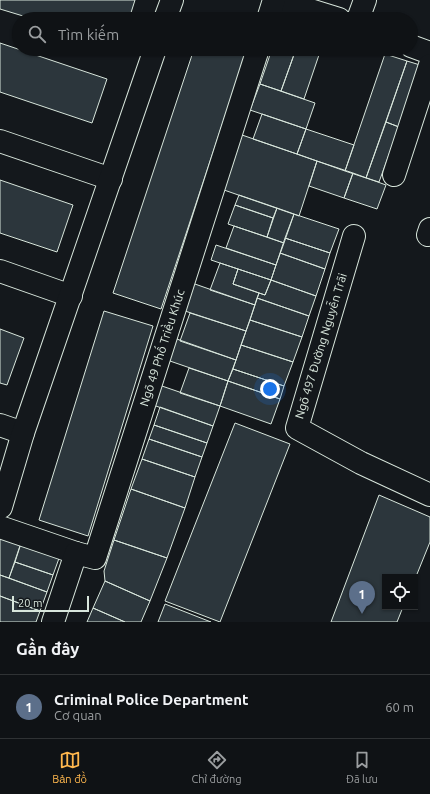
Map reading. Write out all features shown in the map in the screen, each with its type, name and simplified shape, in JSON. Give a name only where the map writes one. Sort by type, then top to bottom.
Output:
[{"type":"street","points":[[168,12],[172,0]]},
{"type":"street","points":[[270,12],[274,0]]},
{"type":"street","points":[[278,0],[316,12]]},
{"type":"street","points":[[361,12],[365,0]]},
{"type":"street","points":[[418,49],[430,53]]},
{"type":"street","points":[[53,622],[76,553],[1,517],[23,433],[153,56]]},
{"type":"street","name":"Ngõ 49 Phố Triều Khúc","points":[[76,553],[96,558],[256,56]]},
{"type":"street","points":[[394,175],[430,65]]},
{"type":"street","points":[[0,141],[110,179]]},
{"type":"street","name":"Ngõ 497 Đường Nguyễn Trãi","points":[[354,236],[297,428],[362,464],[430,495]]},
{"type":"street","points":[[0,271],[71,296]]},
{"type":"street","points":[[0,425],[23,433]]},
{"type":"building","points":[[0,0],[135,0],[131,12],[12,13],[0,9]]},
{"type":"building","points":[[0,43],[12,47],[12,56],[39,56],[107,79],[92,123],[0,92]]},
{"type":"building","points":[[192,56],[245,56],[161,309],[113,293]]},
{"type":"building","points":[[270,56],[294,56],[281,91],[260,84]]},
{"type":"building","points":[[294,56],[319,56],[304,99],[281,91]]},
{"type":"building","points":[[384,56],[391,56],[407,61],[366,178],[345,171]]},
{"type":"building","points":[[407,61],[420,65],[399,127],[386,122]]},
{"type":"building","points":[[260,84],[315,103],[306,129],[250,110]]},
{"type":"building","points":[[262,114],[306,129],[297,154],[253,139]]},
{"type":"building","points":[[386,122],[399,127],[379,182],[366,178]]},
{"type":"building","points":[[306,129],[354,145],[345,171],[297,154]]},
{"type":"building","points":[[242,135],[317,161],[299,216],[224,190]]},
{"type":"building","points":[[317,161],[353,173],[344,198],[309,186]]},
{"type":"building","points":[[353,173],[386,185],[377,209],[344,198]]},
{"type":"building","points":[[0,180],[73,205],[57,252],[0,233]]},
{"type":"building","points":[[239,195],[277,208],[273,218],[235,205]]},
{"type":"building","points":[[235,205],[273,218],[267,237],[228,224]]},
{"type":"building","points":[[277,208],[294,214],[284,243],[267,237]]},
{"type":"building","points":[[294,214],[339,229],[330,253],[285,238]]},
{"type":"building","points":[[234,226],[284,243],[276,265],[226,248]]},
{"type":"building","points":[[285,238],[330,253],[325,269],[280,253]]},
{"type":"building","points":[[216,245],[276,265],[271,280],[211,260]]},
{"type":"building","points":[[280,253],[325,269],[316,296],[271,280]]},
{"type":"building","points":[[220,263],[238,269],[233,284],[259,293],[255,305],[210,290]]},
{"type":"building","points":[[238,269],[271,280],[265,295],[233,284]]},
{"type":"building","points":[[271,280],[316,296],[309,316],[257,298],[259,293],[265,295]]},
{"type":"building","points":[[192,283],[255,305],[246,331],[182,310]]},
{"type":"building","points":[[257,298],[309,316],[302,337],[250,320]]},
{"type":"building","points":[[104,311],[153,326],[88,536],[39,520]]},
{"type":"building","points":[[190,313],[246,331],[236,360],[180,341]]},
{"type":"building","points":[[250,320],[302,337],[293,362],[241,345]]},
{"type":"building","points":[[0,329],[24,338],[7,385],[0,383]]},
{"type":"building","points":[[174,338],[236,360],[228,381],[167,360]]},
{"type":"building","points":[[241,345],[293,362],[284,386],[233,369]]},
{"type":"building","points":[[189,368],[228,381],[220,406],[180,393]]},
{"type":"building","points":[[233,369],[284,386],[280,399],[228,381]]},
{"type":"building","points":[[228,381],[280,399],[271,424],[220,406]]},
{"type":"building","points":[[159,385],[220,406],[213,426],[153,405]]},
{"type":"building","points":[[160,407],[213,426],[207,443],[154,425]]},
{"type":"building","points":[[235,423],[290,444],[220,622],[165,601]]},
{"type":"building","points":[[154,425],[207,443],[202,457],[149,439]]},
{"type":"building","points":[[149,439],[202,457],[195,477],[142,459]]},
{"type":"building","points":[[142,459],[195,477],[185,508],[131,489]]},
{"type":"building","points":[[131,489],[185,508],[167,558],[114,540]]},
{"type":"building","points":[[379,495],[430,517],[430,542],[417,574],[382,574],[382,610],[402,610],[397,622],[331,622]]},
{"type":"building","points":[[4,530],[23,537],[9,578],[0,575],[0,540]]},
{"type":"building","points":[[23,537],[62,550],[53,575],[15,562]]},
{"type":"building","points":[[114,540],[167,558],[150,601],[105,581],[104,571]]},
{"type":"building","points":[[15,562],[53,575],[47,592],[9,578]]},
{"type":"building","points":[[0,575],[47,592],[40,611],[0,596]]},
{"type":"building","points":[[105,581],[150,601],[141,622],[125,622],[93,608]]},
{"type":"building","points":[[0,596],[40,611],[36,622],[0,622]]},
{"type":"building","points":[[165,604],[211,622],[158,622]]},
{"type":"building","points":[[93,608],[125,622],[87,622]]},
{"type":"place","name":"Criminal Police Department","points":[[362,614]]}]
